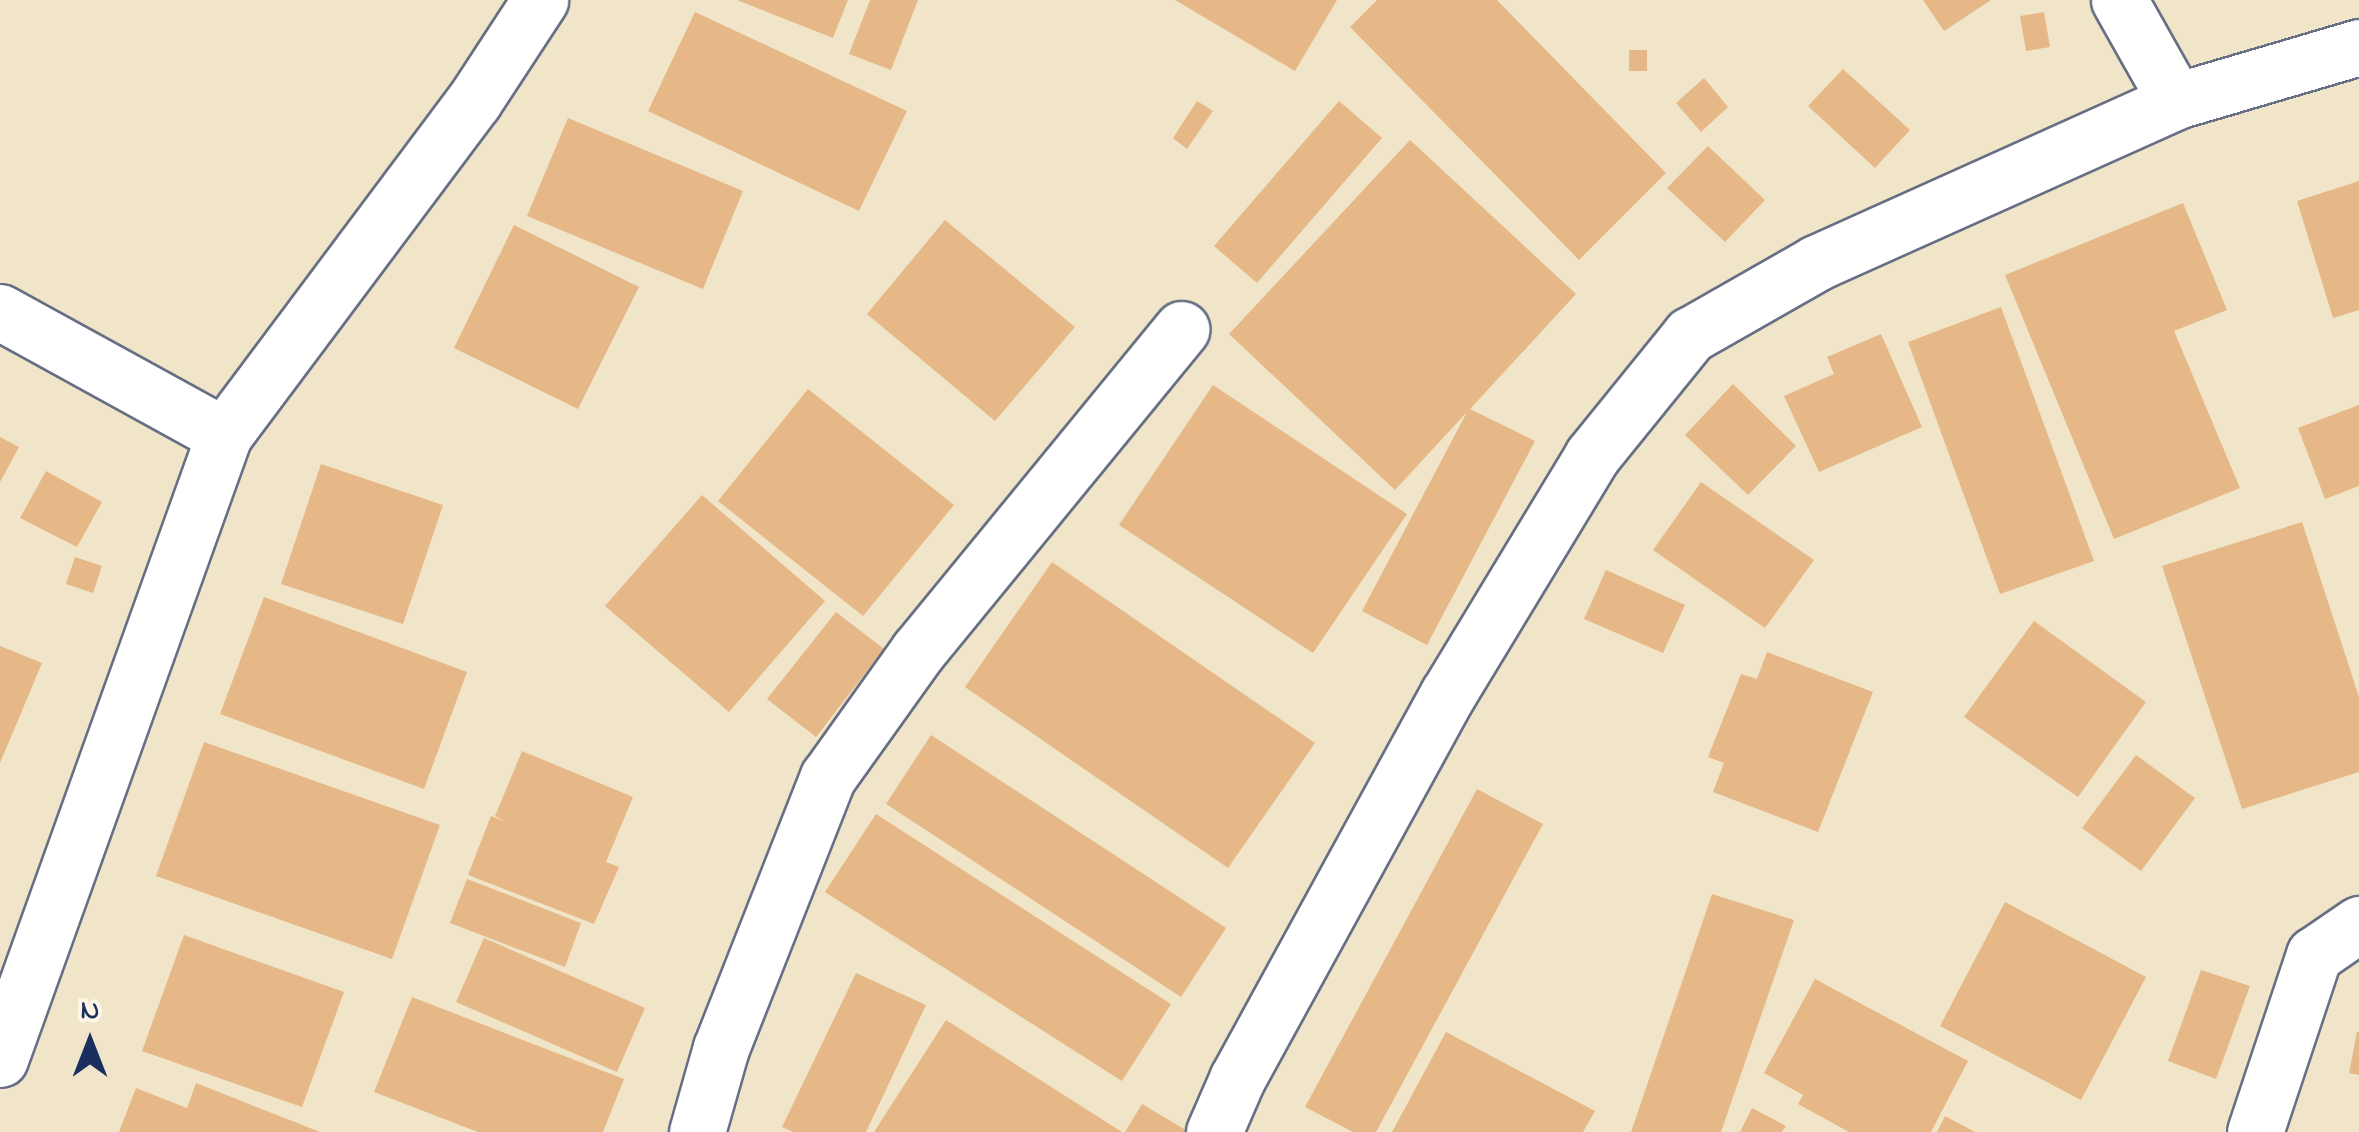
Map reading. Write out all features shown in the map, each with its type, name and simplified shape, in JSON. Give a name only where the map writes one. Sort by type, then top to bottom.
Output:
[{"type":"street","points":[[0,1060],[224,435],[474,101],[540,0]]},
{"type":"street","points":[[2119,0],[2176,101]]},
{"type":"street","points":[[1214,1132],[1237,1079],[1448,694],[1592,456],[1690,336],[1816,263],[2176,101],[2359,48]]},
{"type":"street","points":[[0,312],[224,435]]},
{"type":"street","points":[[698,1132],[720,1048],[828,777],[918,651],[1182,329]]},
{"type":"street","points":[[2255,1132],[2314,955],[2359,924]]},
{"type":"building","points":[[737,0],[848,0],[833,38]]},
{"type":"building","points":[[870,0],[918,0],[891,70],[849,54]]},
{"type":"building","points":[[1175,0],[1337,0],[1295,71]]},
{"type":"building","points":[[1377,0],[1497,0],[1666,173],[1579,260],[1350,27]]},
{"type":"building","points":[[1923,0],[1991,0],[1944,31]]},
{"type":"building","points":[[695,12],[907,111],[859,211],[648,111]]},
{"type":"building","points":[[2044,12],[2050,47],[2026,51],[2020,16]]},
{"type":"building","points":[[1629,50],[1647,50],[1647,71],[1629,71]]},
{"type":"building","points":[[1843,69],[1910,130],[1875,168],[1808,106]]},
{"type":"building","points":[[1704,78],[1728,107],[1701,132],[1676,103]]},
{"type":"building","points":[[1197,101],[1213,111],[1187,149],[1173,138]]},
{"type":"building","points":[[1339,101],[1382,138],[1257,283],[1214,246]]},
{"type":"building","points":[[568,118],[743,191],[703,289],[527,216]]},
{"type":"building","points":[[1410,140],[1576,294],[1470,409],[1535,441],[1427,645],[1362,611],[1467,412],[1395,490],[1229,334]]},
{"type":"building","points":[[1708,146],[1765,200],[1725,242],[1667,188]]},
{"type":"building","points":[[2359,181],[2359,310],[2333,318],[2297,201]]},
{"type":"building","points":[[2183,203],[2227,310],[2174,331],[2240,488],[2114,539],[2005,275]]},
{"type":"building","points":[[945,220],[1075,327],[995,421],[867,314]]},
{"type":"building","points":[[514,225],[639,287],[578,409],[454,348]]},
{"type":"building","points":[[2001,307],[2094,561],[2000,594],[1908,342]]},
{"type":"building","points":[[1881,334],[1922,427],[1819,472],[1784,396],[1834,374],[1827,357]]},
{"type":"building","points":[[1733,384],[1796,446],[1748,495],[1685,435]]},
{"type":"building","points":[[1213,385],[1407,514],[1313,653],[1119,525]]},
{"type":"building","points":[[808,389],[954,505],[863,616],[718,501]]},
{"type":"building","points":[[2359,405],[2359,486],[2325,499],[2298,428]]},
{"type":"building","points":[[0,437],[19,447],[0,482]]},
{"type":"building","points":[[321,464],[443,505],[403,624],[281,584]]},
{"type":"building","points":[[46,471],[102,502],[77,547],[20,518]]},
{"type":"building","points":[[1701,482],[1814,560],[1765,628],[1653,550]]},
{"type":"building","points":[[702,495],[825,601],[729,712],[605,606]]},
{"type":"building","points":[[2302,522],[2359,697],[2359,772],[2242,809],[2162,566]]},
{"type":"building","points":[[75,557],[102,566],[93,593],[66,584]]},
{"type":"building","points":[[1052,562],[1315,743],[1228,868],[965,687]]},
{"type":"building","points":[[1606,570],[1685,605],[1663,653],[1584,619]]},
{"type":"building","points":[[264,597],[467,672],[424,789],[220,714]]},
{"type":"building","points":[[836,612],[884,649],[816,737],[767,699]]},
{"type":"building","points":[[2034,621],[2146,702],[2078,797],[1964,717]]},
{"type":"building","points":[[0,646],[42,663],[0,763]]},
{"type":"building","points":[[1767,652],[1873,692],[1818,832],[1713,792],[1724,763],[1708,757],[1741,674],[1757,679]]},
{"type":"building","points":[[931,735],[1226,928],[1181,997],[886,804]]},
{"type":"building","points":[[204,742],[440,825],[392,959],[156,876]]},
{"type":"building","points":[[522,751],[633,797],[606,862],[619,867],[594,924],[468,875],[491,816],[504,821],[495,816]]},
{"type":"building","points":[[2136,755],[2195,798],[2141,871],[2082,828]]},
{"type":"building","points":[[1477,789],[1543,824],[1376,1132],[1353,1132],[1305,1107]]},
{"type":"building","points":[[876,814],[1171,1004],[1122,1081],[825,892]]},
{"type":"building","points":[[467,879],[581,923],[565,967],[450,923]]},
{"type":"building","points":[[1712,894],[1794,920],[1721,1132],[1631,1132]]},
{"type":"building","points":[[2005,902],[2146,977],[2081,1100],[1940,1026]]},
{"type":"building","points":[[184,935],[344,992],[302,1107],[142,1051]]},
{"type":"building","points":[[484,938],[645,1008],[617,1072],[456,1002]]},
{"type":"building","points":[[2201,970],[2250,986],[2216,1079],[2168,1061]]},
{"type":"building","points":[[856,973],[926,1005],[866,1132],[793,1132],[782,1127]]},
{"type":"building","points":[[1815,979],[1968,1061],[1931,1132],[1849,1132],[1798,1104],[1803,1095],[1764,1073]]},
{"type":"building","points":[[412,997],[624,1079],[603,1132],[478,1132],[374,1092]]},
{"type":"building","points":[[946,1020],[1122,1132],[874,1132]]},
{"type":"building","points":[[1446,1032],[1595,1111],[1583,1132],[1392,1132]]},
{"type":"building","points":[[2359,1032],[2359,1075],[2349,1073]]},
{"type":"building","points":[[196,1083],[320,1132],[119,1132],[136,1088],[187,1108]]},
{"type":"building","points":[[1142,1104],[1189,1132],[1125,1132]]},
{"type":"building","points":[[1752,1108],[1786,1126],[1782,1132],[1740,1132]]},
{"type":"building","points":[[1945,1116],[1975,1132],[1937,1132]]}]
